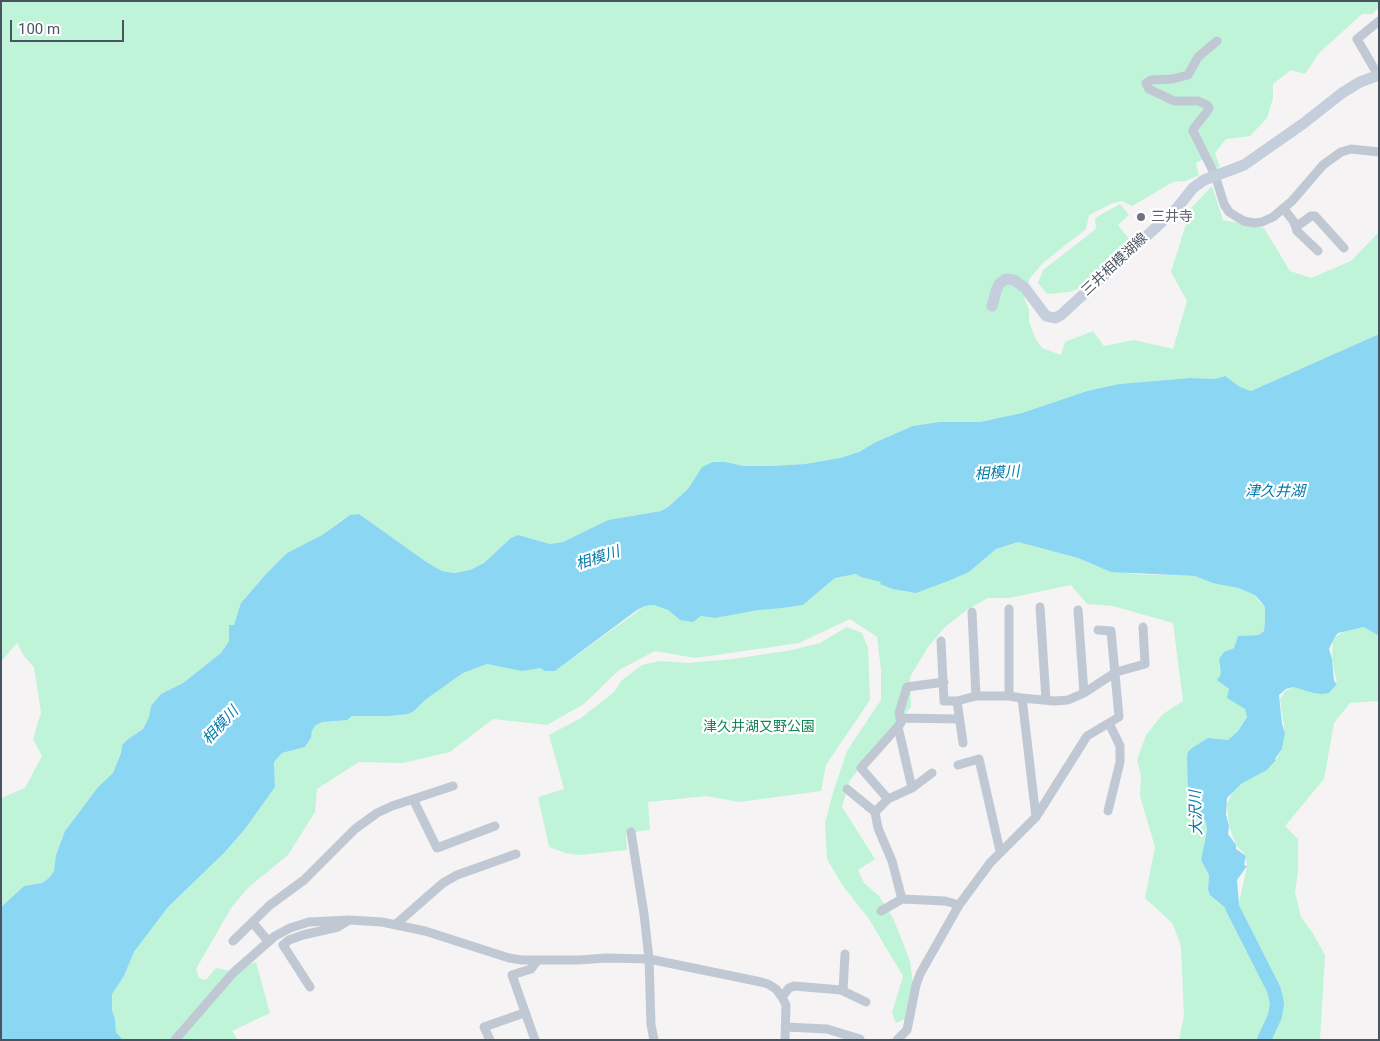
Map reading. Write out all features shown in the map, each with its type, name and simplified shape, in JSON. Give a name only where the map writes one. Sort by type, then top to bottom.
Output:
[{"type":"main road","name":"三井相模湖線","points":[[992,306],[1000,283],[1006,279],[1014,280],[1025,288],[1046,316],[1055,318],[1061,315],[1177,208],[1193,188],[1215,175],[1244,165],[1360,82],[1379,75]]},
{"type":"street","points":[[1379,21],[1357,39],[1379,75]]},
{"type":"street","points":[[1217,41],[1198,57],[1188,75],[1172,79],[1151,80],[1146,84],[1149,89],[1174,101],[1198,101],[1209,108],[1193,131],[1215,175],[1224,204],[1229,212],[1244,221],[1262,222],[1284,209],[1323,165],[1336,154],[1351,149],[1379,152]]},
{"type":"street","points":[[1284,209],[1294,222],[1297,230],[1318,251]]},
{"type":"street","points":[[1296,227],[1311,216],[1315,216],[1344,248]]},
{"type":"street","points":[[1040,607],[1046,700]]},
{"type":"street","points":[[1008,696],[1009,609]]},
{"type":"street","points":[[1078,610],[1084,693]]},
{"type":"street","points":[[972,612],[976,696]]},
{"type":"street","points":[[941,641],[944,701],[956,701],[976,696],[1068,700],[1084,693],[1116,672],[1145,664],[1143,627]]},
{"type":"street","points":[[897,1040],[907,1030],[920,974],[959,905],[1000,851],[1036,817],[1087,736],[1119,717],[1111,631],[1098,630]]},
{"type":"street","points":[[912,788],[899,723],[899,713],[907,687],[944,682]]},
{"type":"street","points":[[1022,698],[1036,817]]},
{"type":"street","points":[[956,701],[963,743]]},
{"type":"street","points":[[888,799],[861,768],[899,723],[958,719]]},
{"type":"street","points":[[1108,811],[1120,762],[1120,746],[1109,723]]},
{"type":"street","points":[[958,765],[979,758],[1000,851]]},
{"type":"street","points":[[875,812],[888,799],[912,788],[932,773]]},
{"type":"street","points":[[233,941],[270,905],[304,880],[355,828],[377,813],[453,786]]},
{"type":"street","points":[[847,789],[875,812],[878,828],[892,861],[902,899]]},
{"type":"street","points":[[414,799],[437,848],[495,826]]},
{"type":"street","points":[[631,832],[644,914],[648,959],[650,1025],[654,1040]]},
{"type":"street","points":[[395,925],[443,883],[457,875],[516,854]]},
{"type":"street","points":[[881,912],[902,899],[937,900],[959,905]]},
{"type":"street","points":[[310,987],[283,945],[289,940],[303,935],[338,927],[349,920]]},
{"type":"street","points":[[175,1040],[233,974],[268,941],[300,925],[319,921],[349,920],[395,925],[424,931],[509,958],[537,961],[606,958],[648,959],[761,982],[772,986],[782,997],[787,1009],[785,1040]]},
{"type":"street","points":[[253,923],[268,941]]},
{"type":"street","points":[[843,991],[845,954]]},
{"type":"street","points":[[535,1040],[512,975],[531,969],[537,961]]},
{"type":"street","points":[[782,997],[789,988],[794,986],[843,991],[866,1002]]},
{"type":"street","points":[[490,1040],[484,1027],[524,1013]]},
{"type":"street","points":[[786,1027],[827,1029],[860,1039]]},
{"type":"green space","points":[[1,1],[1379,1],[1379,7],[1373,14],[1362,14],[1319,53],[1305,74],[1291,70],[1273,84],[1273,98],[1267,118],[1250,136],[1226,139],[1215,153],[1220,167],[1215,168],[1203,159],[1196,163],[1199,175],[1186,181],[1173,182],[1132,206],[1122,201],[1113,203],[1089,215],[1086,229],[1044,262],[1030,278],[1024,297],[1035,338],[1042,348],[1061,355],[1065,342],[1093,331],[1104,346],[1134,340],[1173,349],[1187,301],[1171,272],[1191,208],[1212,186],[1223,220],[1264,228],[1290,271],[1311,278],[1351,261],[1379,232],[1379,334],[1251,391],[1240,387],[1224,376],[1215,379],[1190,378],[1119,384],[1087,391],[1022,413],[980,422],[939,422],[926,424],[840,458],[805,464],[744,466],[725,462],[702,467],[688,489],[661,511],[608,520],[563,542],[550,544],[538,541],[497,552],[484,563],[470,570],[453,573],[442,571],[359,514],[343,519],[322,535],[287,553],[265,575],[244,599],[234,626],[229,625],[229,641],[221,653],[183,683],[161,694],[151,706],[149,717],[143,729],[122,745],[113,773],[98,787],[65,831],[56,855],[54,871],[49,878],[42,883],[24,886],[1,907],[1,798],[25,788],[42,756],[33,739],[41,713],[34,667],[24,656],[17,643],[1,662]]},
{"type":"green space","points":[[1120,204],[1129,215],[1118,225],[1130,240],[1091,283],[1070,292],[1047,294],[1038,283],[1043,270],[1096,229],[1095,218]]},
{"type":"green space","points":[[1018,542],[1078,558],[1096,566],[1132,574],[1195,576],[1238,588],[1255,595],[1265,607],[1264,631],[1259,635],[1238,636],[1234,648],[1224,652],[1219,666],[1229,689],[1228,698],[1245,709],[1247,716],[1238,731],[1228,740],[1224,741],[1213,738],[1188,789],[1206,823],[1207,829],[1201,860],[1209,875],[1208,889],[1227,909],[1239,903],[1247,866],[1246,856],[1236,845],[1229,826],[1227,804],[1233,791],[1241,784],[1267,770],[1276,760],[1282,749],[1285,733],[1280,699],[1285,691],[1293,687],[1328,693],[1337,684],[1332,659],[1333,639],[1343,632],[1364,627],[1379,636],[1379,701],[1350,703],[1334,723],[1324,779],[1285,826],[1298,839],[1298,872],[1295,892],[1301,917],[1325,955],[1320,1040],[1179,1040],[1184,1015],[1181,947],[1173,924],[1145,898],[1155,847],[1140,796],[1141,776],[1137,760],[1146,735],[1163,714],[1183,701],[1173,623],[1113,606],[1087,604],[1071,585],[1009,598],[988,598],[968,609],[945,627],[928,647],[910,677],[911,707],[850,780],[842,807],[875,859],[858,870],[864,883],[879,896],[893,918],[910,961],[913,983],[905,1019],[896,1023],[892,1013],[903,976],[869,919],[843,886],[827,859],[825,823],[834,789],[847,751],[881,700],[881,670],[877,637],[850,619],[799,643],[695,658],[655,651],[619,670],[584,704],[547,725],[493,719],[450,752],[403,763],[359,762],[317,789],[315,812],[288,855],[249,887],[231,908],[196,969],[199,978],[206,980],[216,968],[230,971],[256,962],[270,1013],[232,1031],[238,1040],[123,1040],[116,1032],[112,1010],[112,993],[124,976],[134,952],[168,907],[224,853],[245,829],[275,787],[274,762],[282,753],[305,747],[311,738],[315,726],[322,722],[352,716],[414,711],[425,700],[463,673],[487,664],[541,668],[555,671],[645,606],[654,605],[668,610],[680,620],[701,616],[715,618],[758,609],[803,605],[835,578],[856,574],[969,572],[996,549],[1009,543]]},
{"type":"green space","name":"津久井湖又野公園","points":[[847,627],[862,633],[868,648],[870,700],[826,765],[821,791],[739,802],[707,796],[648,802],[650,830],[626,833],[627,850],[579,855],[565,853],[549,847],[538,797],[564,789],[549,735],[581,718],[614,692],[621,681],[642,665],[660,661],[687,663],[733,659],[792,650],[820,643]]},
{"type":"water","name":"津久井湖","points":[[1379,334],[1379,636],[1364,627],[1338,633],[1329,649],[1334,681],[1337,684],[1329,693],[1314,693],[1293,687],[1286,689],[1279,695],[1282,724],[1285,733],[1282,749],[1276,760],[1267,770],[1241,784],[1227,798],[1228,834],[1236,845],[1236,849],[1246,856],[1244,865],[1247,866],[1237,880],[1239,904],[1227,909],[1210,895],[1208,889],[1209,875],[1201,860],[1207,830],[1206,823],[1188,789],[1187,758],[1188,752],[1192,748],[1208,738],[1228,740],[1238,731],[1247,717],[1245,709],[1227,698],[1229,689],[1217,680],[1221,674],[1219,659],[1224,652],[1234,648],[1238,636],[1259,635],[1264,631],[1265,607],[1255,595],[1238,588],[1213,583],[1195,576],[1111,572],[1078,558],[1018,542],[996,549],[969,572],[916,593],[893,589],[880,584],[881,582],[856,574],[835,578],[803,605],[758,610],[715,618],[701,616],[693,622],[680,620],[668,610],[654,605],[645,606],[555,671],[545,671],[540,668],[522,671],[487,664],[463,673],[408,714],[352,716],[347,720],[322,722],[315,726],[311,738],[305,747],[282,753],[274,762],[275,787],[245,829],[224,853],[168,907],[134,952],[124,976],[112,994],[112,1010],[116,1032],[123,1040],[1,1040],[1,907],[24,886],[42,883],[49,878],[54,871],[56,855],[65,831],[98,787],[113,773],[122,745],[143,729],[149,717],[151,706],[161,694],[183,683],[221,653],[229,641],[229,625],[234,625],[241,603],[265,575],[287,553],[322,535],[350,515],[359,514],[428,563],[442,571],[454,573],[470,570],[484,563],[511,538],[518,535],[550,544],[563,542],[608,520],[661,511],[688,489],[702,467],[713,462],[725,462],[744,466],[772,466],[805,464],[840,458],[859,452],[874,443],[913,426],[939,422],[980,422],[1022,413],[1087,391],[1119,384],[1190,378],[1215,379],[1225,376],[1240,387],[1251,391]]},
{"type":"waterway","name":"大沢川","points":[[1227,889],[1232,907],[1274,990],[1277,1003],[1275,1016],[1264,1040]]},
{"type":"place","name":"三井寺","points":[[1141,217]]},
{"type":"water label","name":"相模川","points":[[997,474]]},
{"type":"water label","name":"相模川","points":[[598,559]]},
{"type":"water label","name":"相模川","points":[[221,726]]}]
